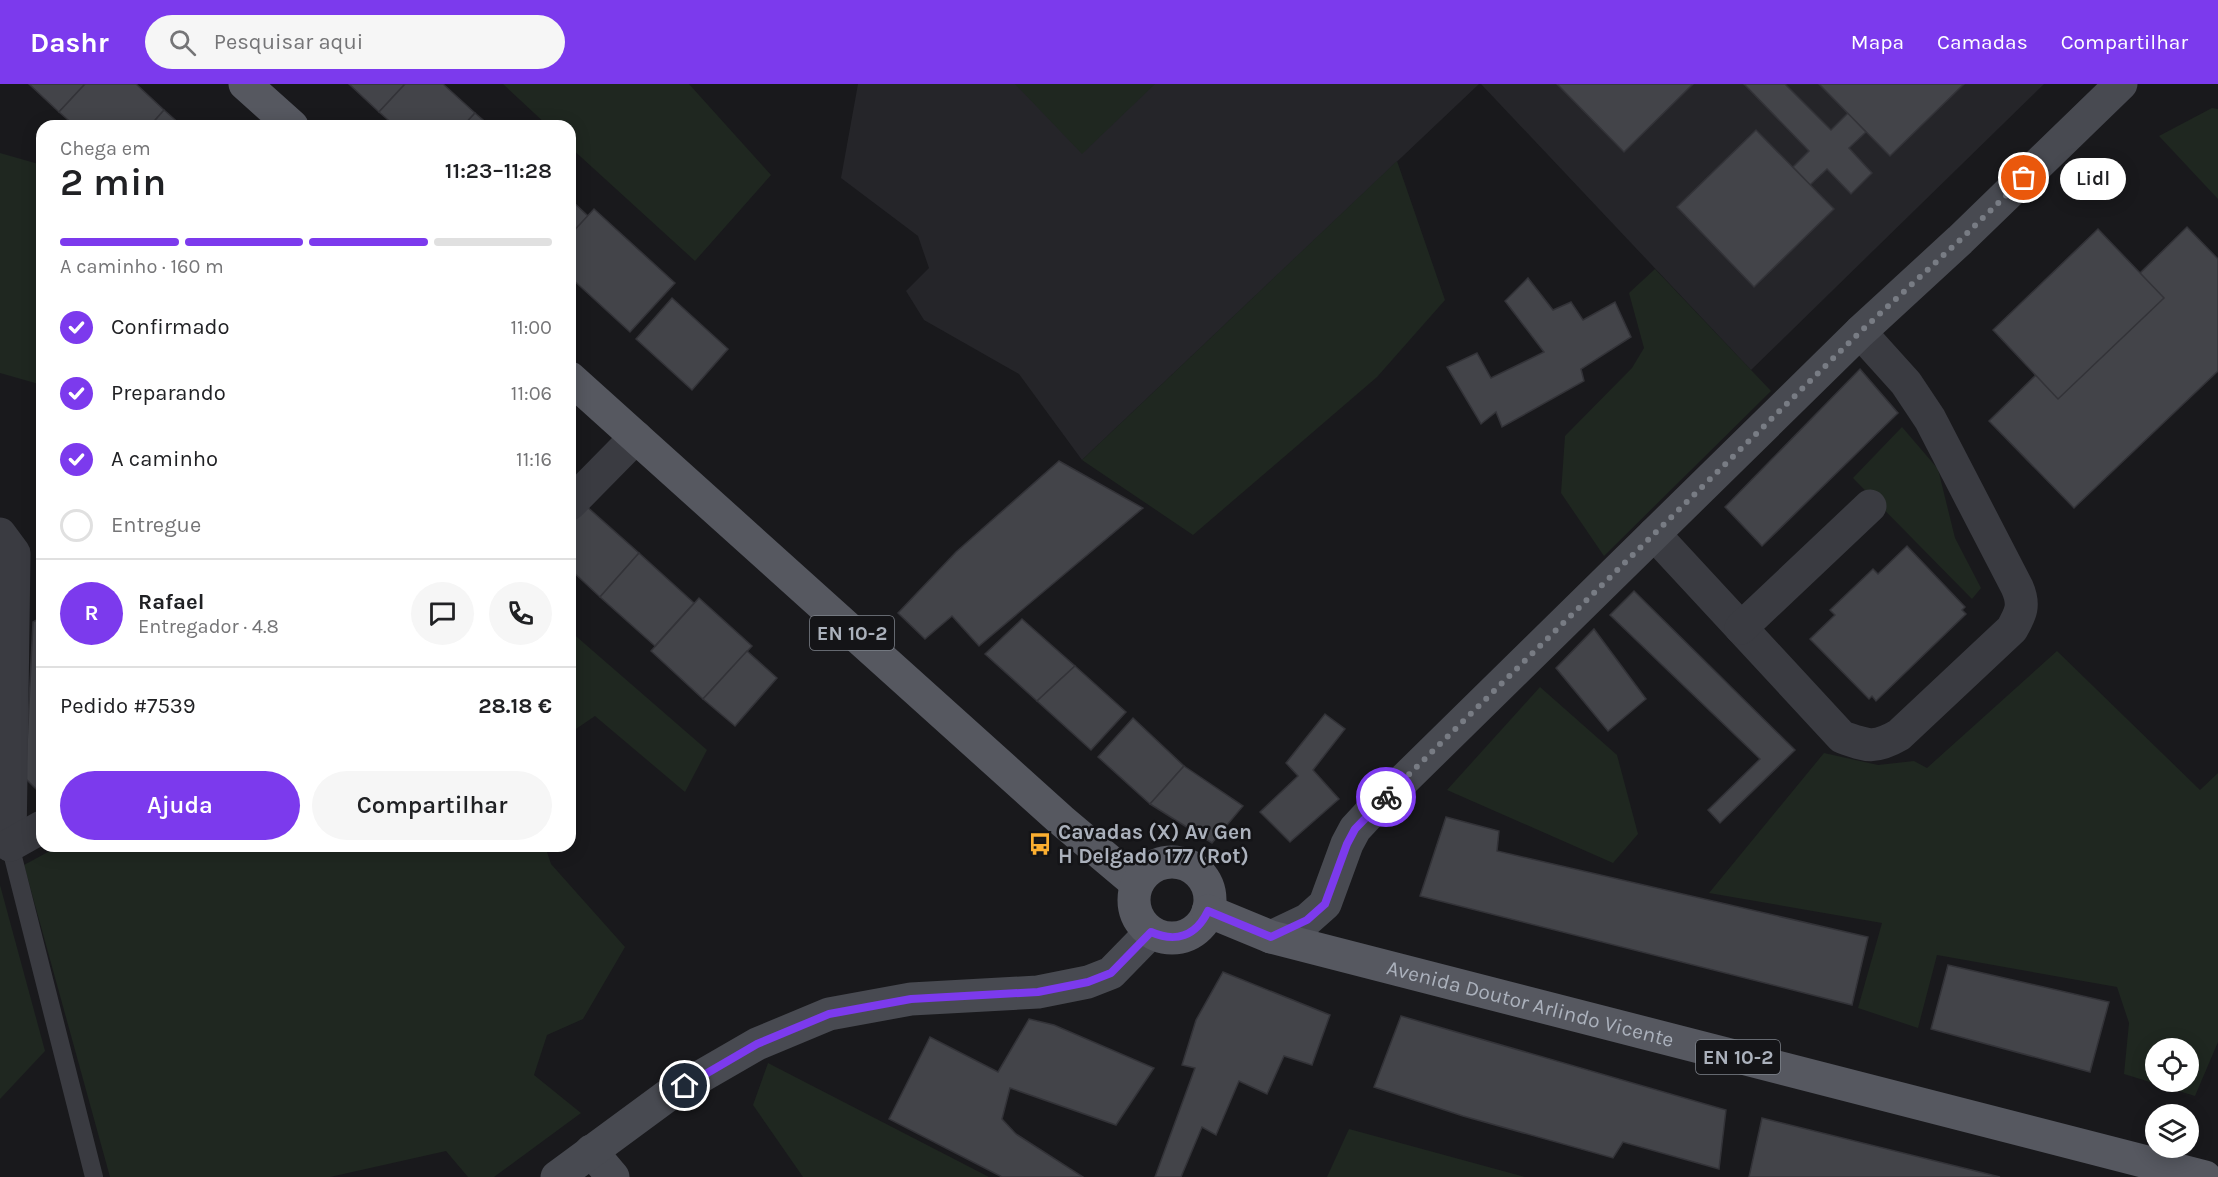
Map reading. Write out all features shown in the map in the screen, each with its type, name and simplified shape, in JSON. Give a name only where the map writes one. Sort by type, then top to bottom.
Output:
[{"type":"main road","points":[[245,84],[284,120]]},
{"type":"main road","points":[[1271,937],[1307,920],[1325,904],[1347,844],[1355,829],[1860,332],[1960,240],[2121,84]]},
{"type":"main road","name":"EN 10-2","points":[[576,383],[1087,844],[1137,884]]},
{"type":"main road","points":[[1171,862],[1185,864],[1197,872],[1206,883],[1210,897],[1208,911],[1195,930],[1185,936],[1173,938],[1151,932],[1143,925],[1134,905],[1137,884],[1145,872],[1157,865],[1171,862]]},
{"type":"main road","name":"Avenida Doutor Arlindo Vicente","points":[[1208,911],[1271,937],[2205,1177]]},
{"type":"main road","points":[[557,1177],[667,1096],[757,1044],[829,1014],[911,999],[1038,992],[1088,982],[1111,973],[1151,932]]},
{"type":"main road","points":[[591,1151],[613,1177]]},
{"type":"street","points":[[1654,534],[1842,737],[1866,746],[1884,744],[1899,735],[2012,628],[2022,613],[2017,587],[1930,419],[1906,383],[1860,332]]},
{"type":"street","points":[[576,498],[636,437]]},
{"type":"street","points":[[1742,628],[1870,506]]},
{"type":"street","points":[[0,534],[14,553],[10,845]]},
{"type":"street","points":[[10,845],[36,830]]},
{"type":"lane","points":[[10,845],[94,1177]]},
{"type":"shaded area","points":[[503,84],[689,84],[771,175],[695,261],[576,152],[576,120],[542,120]]},
{"type":"shaded area","points":[[858,84],[1479,84],[1082,460],[1019,374],[924,320],[906,291],[929,268],[918,236],[841,178]]},
{"type":"shaded area","points":[[1015,84],[1155,84],[1082,154]]},
{"type":"shaded area","points":[[1481,84],[2044,84],[1751,370]]},
{"type":"shaded area","points":[[2212,108],[2218,109],[2218,199],[2159,136]]},
{"type":"shaded area","points":[[0,153],[36,163],[36,383],[0,373]]},
{"type":"shaded area","points":[[1397,161],[1445,300],[1377,377],[1193,535],[1082,460]]},
{"type":"shaded area","points":[[1655,269],[1771,391],[1604,556],[1561,493],[1565,436],[1632,368],[1644,348],[1629,293]]},
{"type":"shaded area","points":[[1902,427],[1938,469],[1955,538],[1981,588],[1972,599],[1853,478]]},
{"type":"shaded area","points":[[576,636],[707,750],[685,792],[595,716],[576,729]]},
{"type":"shaded area","points":[[2057,651],[2200,790],[2218,773],[2218,1042],[2199,1087],[2199,1038],[2145,1038],[2145,1081],[2124,1074],[2129,1023],[2117,987],[1937,955],[1918,1028],[1858,1008],[1882,923],[1709,893],[1824,753],[1878,765],[1914,761],[1927,768]]},
{"type":"shaded area","points":[[1540,687],[1617,755],[1638,834],[1613,863],[1447,790]]},
{"type":"shaded area","points":[[48,852],[547,852],[551,864],[625,947],[583,1019],[547,1035],[534,1075],[581,1113],[494,1177],[468,1177],[446,1151],[330,1177],[110,1177],[24,865]]},
{"type":"shaded area","points":[[0,885],[45,1051],[0,1099]]},
{"type":"shaded area","points":[[768,1063],[989,1177],[803,1177],[753,1105]]},
{"type":"shaded area","points":[[2182,1092],[2197,1092],[2195,1096]]},
{"type":"shaded area","points":[[1349,1129],[1525,1177],[1327,1177]]},
{"type":"building","points":[[29,84],[85,84],[59,112]]},
{"type":"building","points":[[85,84],[136,84],[164,110],[155,120],[68,120],[59,112]]},
{"type":"building","points":[[349,84],[405,84],[379,112]]},
{"type":"building","points":[[405,84],[443,84],[475,113],[469,120],[388,120],[379,112]]},
{"type":"building","points":[[1557,84],[1693,84],[1624,152]]},
{"type":"building","points":[[1744,84],[1785,84],[1831,130],[1848,113],[1866,132],[1849,148],[1872,173],[1851,194],[1827,169],[1810,185],[1793,167],[1809,151]]},
{"type":"building","points":[[1819,84],[1964,84],[1890,156]]},
{"type":"building","points":[[164,110],[175,120],[155,120]]},
{"type":"building","points":[[475,113],[483,120],[469,120]]},
{"type":"building","points":[[1756,130],[1834,209],[1754,287],[1677,207]]},
{"type":"building","points":[[576,205],[588,216],[576,229]]},
{"type":"building","points":[[594,209],[675,283],[630,332],[576,282],[576,228]]},
{"type":"building","points":[[2187,227],[2218,259],[2218,371],[2074,508],[1989,421]]},
{"type":"building","points":[[2098,229],[2164,298],[2058,399],[1993,330]]},
{"type":"building","points":[[1528,278],[1553,310],[1571,302],[1583,320],[1615,302],[1631,337],[1581,369],[1584,381],[1502,427],[1496,412],[1481,424],[1447,367],[1477,353],[1491,378],[1544,352],[1505,301]]},
{"type":"building","points":[[672,298],[728,349],[692,390],[636,339]]},
{"type":"building","points":[[1860,369],[1898,413],[1762,546],[1725,507]]},
{"type":"building","points":[[1059,461],[1143,508],[979,646],[952,616],[925,639],[898,613],[956,552]]},
{"type":"building","points":[[585,505],[639,553],[600,597],[576,575],[576,515]]},
{"type":"building","points":[[1907,546],[1965,607],[1962,610],[1966,614],[1876,701],[1872,696],[1869,699],[1810,639],[1835,615],[1830,610],[1873,569],[1878,574]]},
{"type":"building","points":[[639,553],[694,603],[655,646],[600,597]]},
{"type":"building","points":[[1634,591],[1795,750],[1720,823],[1708,810],[1760,759],[1610,615]]},
{"type":"building","points":[[699,598],[752,646],[703,699],[651,651]]},
{"type":"building","points":[[1022,619],[1075,666],[1037,701],[985,654]]},
{"type":"building","points":[[36,620],[36,789],[26,779],[33,622]]},
{"type":"building","points":[[1594,629],[1646,699],[1608,731],[1556,668]]},
{"type":"building","points":[[747,651],[777,678],[735,726],[703,699]]},
{"type":"building","points":[[1075,666],[1126,712],[1091,750],[1037,701]]},
{"type":"building","points":[[1325,714],[1345,729],[1313,770],[1339,799],[1290,842],[1260,812],[1298,776],[1286,763]]},
{"type":"building","points":[[1133,718],[1184,766],[1150,804],[1098,757]]},
{"type":"building","points":[[1184,766],[1243,806],[1212,843],[1150,804]]},
{"type":"building","points":[[1446,817],[1499,831],[1497,851],[1868,937],[1852,1005],[1420,896]]},
{"type":"building","points":[[1948,965],[2109,1002],[2090,1072],[1931,1029]]},
{"type":"building","points":[[1223,972],[1330,1015],[1312,1065],[1284,1056],[1267,1094],[1239,1081],[1216,1135],[1202,1127],[1181,1177],[1155,1177],[1195,1068],[1182,1065],[1196,1020]]},
{"type":"building","points":[[1401,1016],[1726,1110],[1719,1169],[1623,1142],[1613,1158],[1463,1116],[1374,1087]]},
{"type":"building","points":[[1029,1019],[1054,1025],[1154,1068],[1116,1125],[1010,1088],[1002,1119],[1016,1134],[1083,1177],[1002,1177],[889,1119],[930,1037],[998,1072]]},
{"type":"building","points":[[1762,1118],[2000,1177],[1749,1177]]},
{"type":"way so far","points":[[1386,797],[1860,332],[2024,178]]},
{"type":"place","name":"Lidl","points":[[2024,178]]},
{"type":"place","name":"Cavadas (X) Av Gen H Delgado 177 (Rot)","points":[[1040,844]]},
{"type":"route","points":[[685,1086],[757,1044],[829,1014],[911,999],[1038,992],[1088,982],[1111,973],[1151,932],[1173,938],[1185,936],[1195,930],[1208,911],[1271,937],[1307,920],[1325,904],[1347,844],[1355,829],[1386,797]]}]
